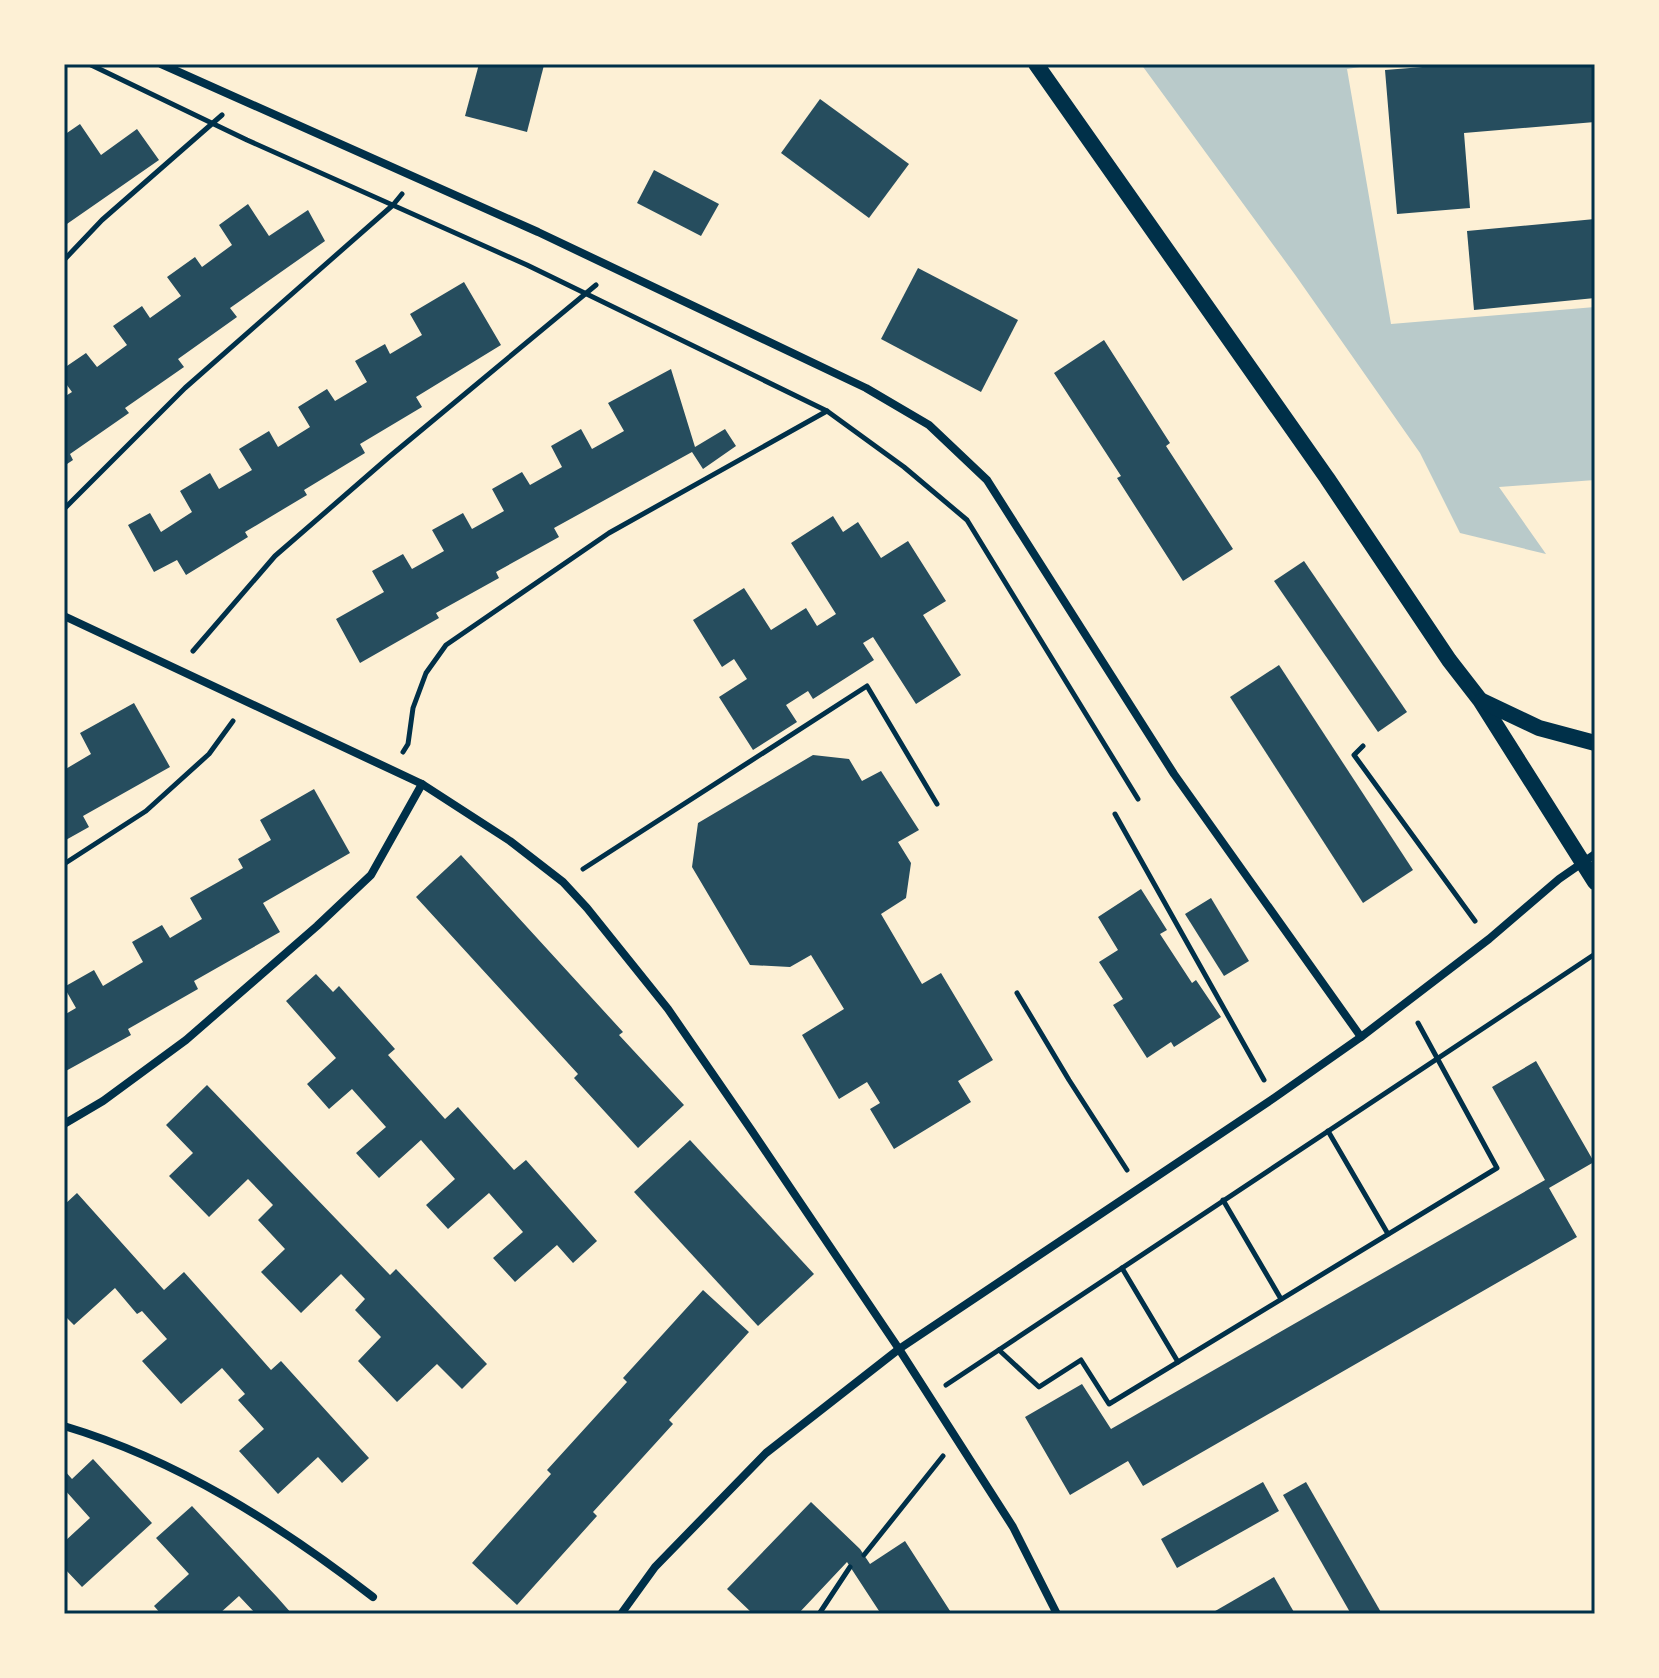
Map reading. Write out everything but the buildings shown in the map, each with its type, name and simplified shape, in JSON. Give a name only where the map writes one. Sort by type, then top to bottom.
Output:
[{"type":"main road","points":[[1036,64],[1327,478],[1449,660],[1589,859],[1595,882]]},
{"type":"main road","points":[[1480,700],[1539,728],[1595,743]]},
{"type":"street","points":[[161,64],[612,267],[866,388],[929,425],[987,480],[1174,774],[1361,1037]]},
{"type":"street","points":[[64,616],[422,784],[510,841],[563,882],[668,1009],[899,1349],[1013,1527],[1057,1614]]},
{"type":"street","points":[[64,1124],[103,1101],[186,1040],[328,916],[371,875],[422,784]]},
{"type":"street","points":[[621,1614],[655,1567],[766,1453],[899,1349],[1361,1037],[1489,939],[1559,879],[1589,859]]},
{"type":"street","points":[[64,1426],[95,1435],[221,1492],[319,1556],[373,1597]]},
{"type":"path","points":[[89,64],[587,294],[827,411],[904,467],[967,520],[1138,799]]},
{"type":"path","points":[[64,260],[102,220],[214,124],[239,97]]},
{"type":"path","points":[[64,509],[185,388],[393,205],[415,177]]},
{"type":"path","points":[[177,670],[275,556],[389,457],[587,294],[612,267]]},
{"type":"path","points":[[393,770],[408,744],[413,708],[426,673],[446,645],[609,533],[827,411]]},
{"type":"path","points":[[563,882],[867,686],[937,804]]},
{"type":"path","points":[[64,864],[146,811],[209,754],[245,702]]},
{"type":"path","points":[[1363,746],[1354,755],[1489,939]]},
{"type":"path","points":[[1115,814],[1274,1098]]},
{"type":"path","points":[[929,1396],[1595,954]]},
{"type":"path","points":[[1017,993],[1139,1187]]},
{"type":"path","points":[[998,1350],[1039,1387],[1081,1360],[1109,1404],[1497,1168],[1406,1001]]},
{"type":"path","points":[[1328,1131],[1388,1234]]},
{"type":"path","points":[[1223,1200],[1281,1299]]},
{"type":"path","points":[[1122,1268],[1178,1362]]},
{"type":"path","points":[[864,1555],[956,1439]]},
{"type":"path","points":[[819,1614],[850,1567]]},
{"type":"shaded area","points":[[1141,64],[1379,64],[1347,69],[1391,324],[1595,307],[1595,480],[1499,487],[1546,554],[1460,533],[1420,453]]}]
